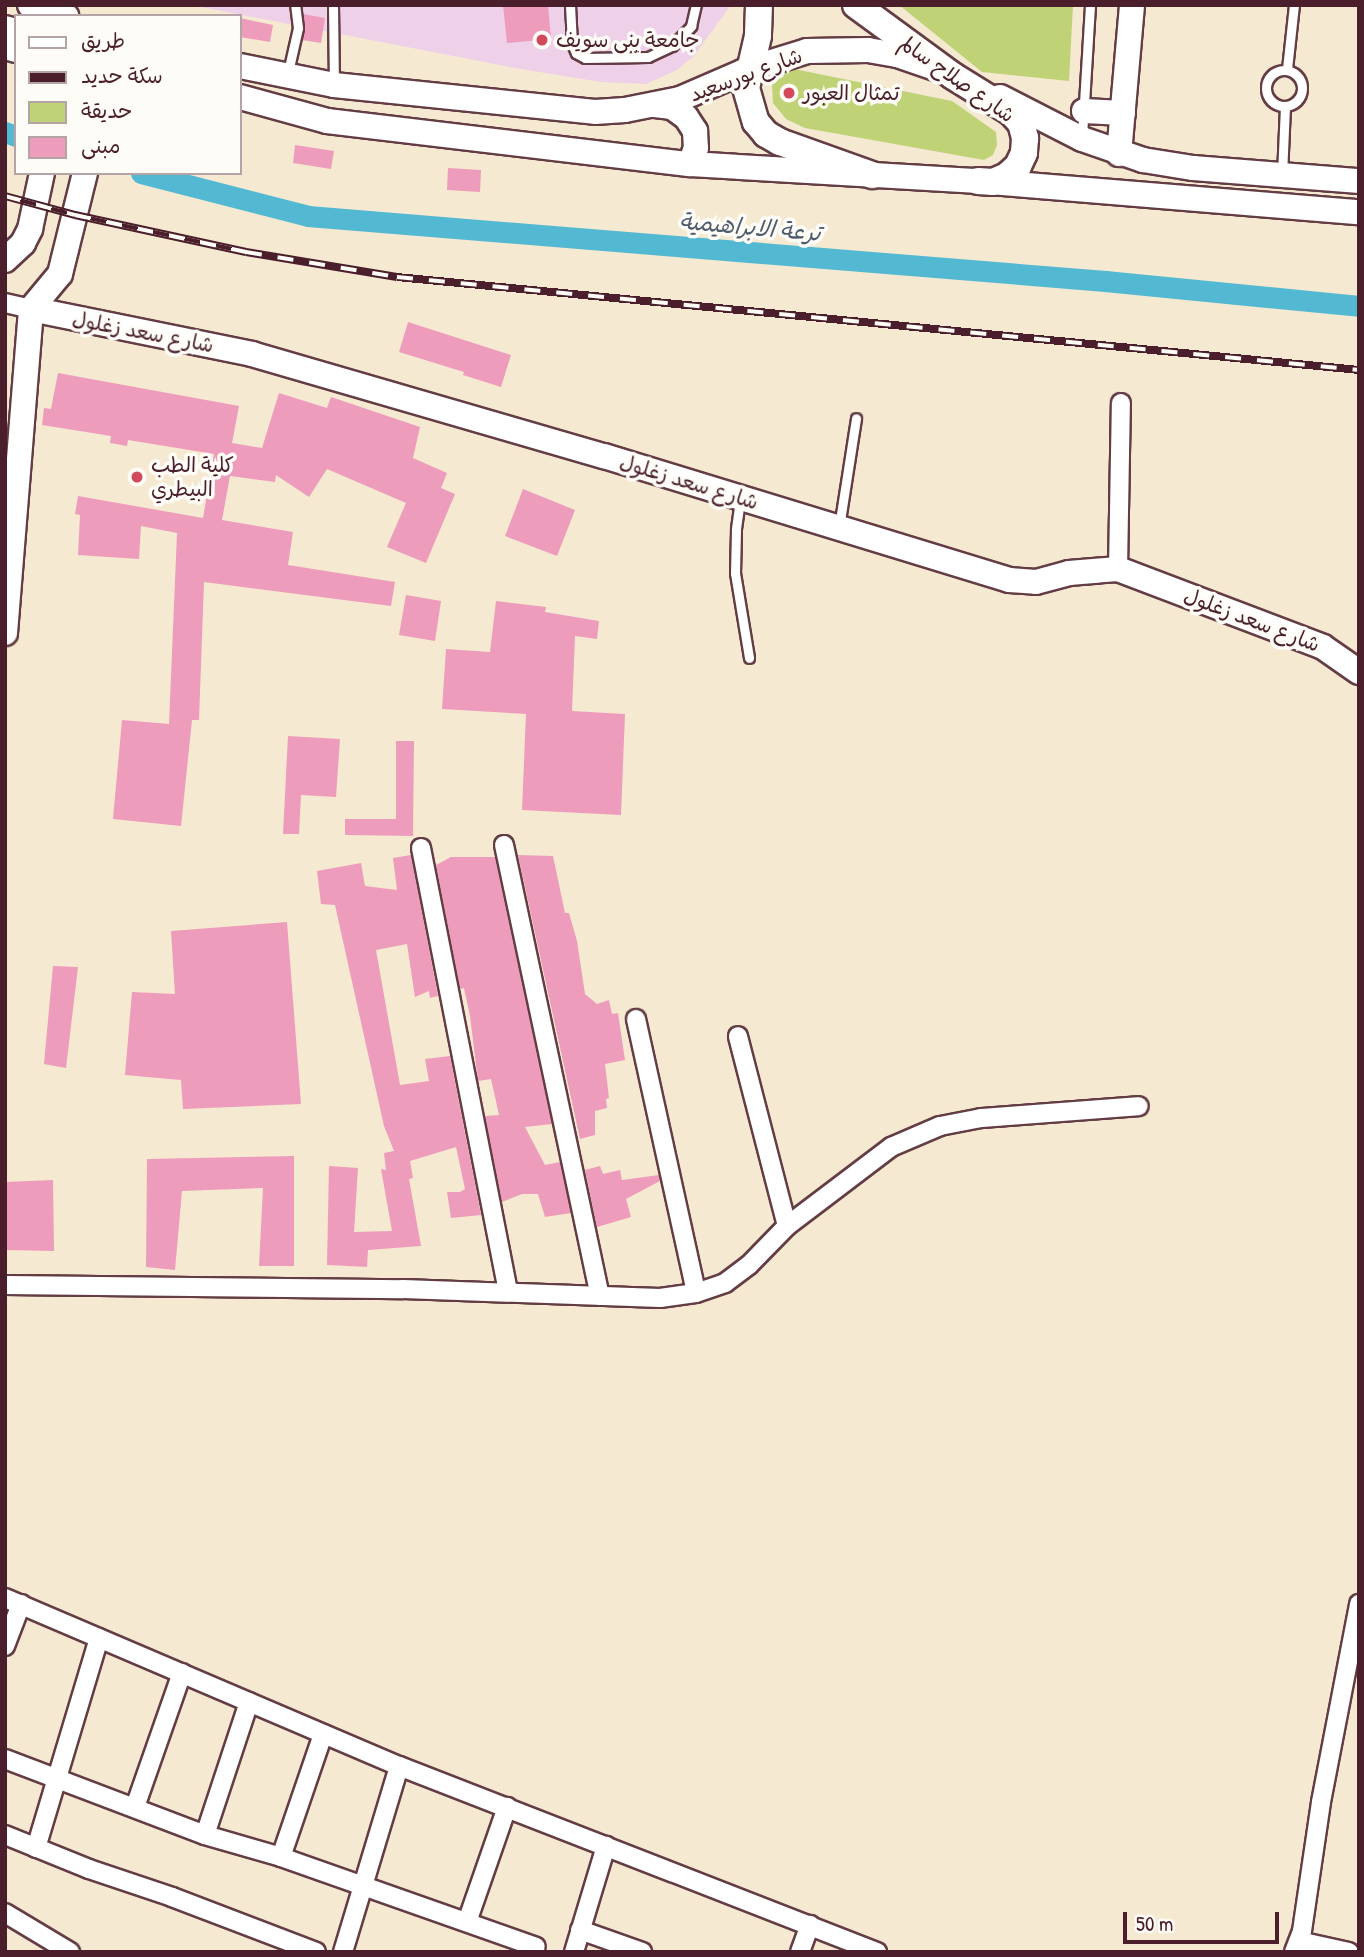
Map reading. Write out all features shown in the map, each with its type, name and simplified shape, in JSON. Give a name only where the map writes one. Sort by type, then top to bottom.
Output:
[{"type":"main road","points":[[30,5],[59,14]]},
{"type":"main road","points":[[760,5],[758,36],[747,88],[749,107],[755,122],[766,134],[872,175]]},
{"type":"main road","name":"شارع صلاح سالم","points":[[856,5],[953,76],[1011,113],[1021,123],[1025,138],[1024,153],[1018,166],[1007,176],[992,182],[978,181]]},
{"type":"main road","points":[[1119,154],[1132,5]]},
{"type":"main road","name":"شارع بورسعيد","points":[[242,66],[334,85],[595,112],[655,105],[704,91],[750,69],[807,51],[837,49],[897,55],[953,76],[1082,139],[1119,154],[1167,165],[1359,181]]},
{"type":"main road","points":[[242,98],[327,121],[690,164],[978,181],[1359,212]]},
{"type":"main road","points":[[655,105],[672,107],[686,117],[695,131],[696,148],[690,164]]},
{"type":"main road","points":[[1084,111],[1123,113]]},
{"type":"main road","points":[[5,260],[23,243],[36,206],[41,175]]},
{"type":"main road","points":[[5,633],[11,472],[31,309],[60,274],[85,175]]},
{"type":"main road","name":"شارع سعد زغلول","points":[[31,309],[252,354],[839,527],[1009,580],[1036,582],[1069,573],[1118,569],[1323,647],[1359,672]]},
{"type":"street","name":"شارع سعد زغلول","points":[[5,303],[31,309]]},
{"type":"street","points":[[1118,569],[1121,403]]},
{"type":"street","points":[[504,845],[600,1296]]},
{"type":"street","points":[[421,848],[508,1293]]},
{"type":"street","points":[[636,1019],[696,1293]]},
{"type":"street","points":[[738,1036],[787,1226]]},
{"type":"street","points":[[5,1285],[660,1298],[696,1293],[725,1283],[748,1265],[787,1226],[891,1147],[940,1126],[1008,1115],[1139,1106]]},
{"type":"street","points":[[5,1646],[13,1601],[399,1766],[877,1952]]},
{"type":"street","points":[[1349,1952],[1296,1947],[1354,1651],[1359,1604]]},
{"type":"street","points":[[36,1849],[55,1777],[99,1638]]},
{"type":"street","points":[[135,1807],[181,1673]]},
{"type":"street","points":[[205,1835],[249,1702]]},
{"type":"street","points":[[281,1857],[323,1734]]},
{"type":"street","points":[[5,1759],[205,1835],[281,1857],[536,1947]]},
{"type":"street","points":[[343,1952],[399,1766]]},
{"type":"street","points":[[467,1922],[508,1807]]},
{"type":"street","points":[[5,1835],[36,1849],[316,1952]]},
{"type":"street","points":[[574,1952],[606,1846]]},
{"type":"street","points":[[5,1913],[70,1952]]},
{"type":"street","points":[[800,1952],[810,1925]]},
{"type":"street","points":[[580,1930],[642,1952]]},
{"type":"lane","points":[[287,77],[298,28],[295,5]]},
{"type":"lane","points":[[333,5],[334,85]]},
{"type":"lane","points":[[570,5],[572,44],[576,53],[585,58],[648,57],[672,46],[691,26],[696,5]]},
{"type":"lane","points":[[1082,139],[1090,5]]},
{"type":"lane","points":[[1287,69],[1294,5]]},
{"type":"lane","points":[[1287,69],[1296,73],[1303,89],[1294,104],[1286,107],[1270,99],[1266,82],[1271,75],[1287,69]]},
{"type":"lane","points":[[1282,175],[1286,107]]},
{"type":"lane","points":[[839,527],[856,418]]},
{"type":"lane","points":[[741,498],[736,530],[735,573],[749,658]]},
{"type":"shaded area","name":"جامعة بنى سويف","points":[[191,5],[731,5],[693,57],[677,70],[646,84],[601,82],[515,68]]},
{"type":"green space","points":[[899,5],[1073,5],[1069,81],[982,72]]},
{"type":"green space","points":[[794,69],[952,101],[996,132],[997,145],[993,155],[984,160],[805,128],[786,119],[773,103],[772,83],[775,77]]},
{"type":"building","points":[[503,5],[548,5],[551,39],[507,43]]},
{"type":"building","points":[[303,14],[325,18],[321,43],[302,40]]},
{"type":"building","points":[[242,18],[273,25],[270,42],[242,37]]},
{"type":"building","points":[[295,145],[334,151],[331,169],[293,163]]},
{"type":"building","points":[[448,168],[481,170],[480,192],[447,190]]},
{"type":"building","points":[[408,322],[511,355],[501,387],[463,375],[464,372],[399,352]]},
{"type":"building","points":[[58,373],[239,406],[232,443],[262,448],[279,393],[327,408],[331,397],[420,427],[413,458],[447,473],[441,488],[455,494],[426,563],[387,547],[406,503],[327,469],[309,497],[276,475],[275,482],[230,476],[222,520],[293,532],[288,565],[395,582],[391,606],[204,582],[199,720],[192,720],[181,826],[113,819],[122,720],[169,724],[177,533],[141,526],[139,559],[78,555],[80,515],[75,514],[78,496],[203,518],[214,454],[128,440],[127,446],[110,443],[111,436],[42,425],[44,408],[51,409]]},
{"type":"building","points":[[523,489],[575,510],[557,556],[505,536]]},
{"type":"building","points":[[406,595],[441,601],[435,641],[399,635]]},
{"type":"building","points":[[496,601],[546,607],[545,612],[599,621],[597,639],[575,636],[572,711],[625,714],[621,815],[522,810],[526,714],[442,709],[446,649],[490,652]]},
{"type":"building","points":[[288,736],[340,739],[336,797],[301,795],[299,834],[283,834]]},
{"type":"building","points":[[396,741],[414,741],[413,836],[345,835],[345,819],[396,819]]},
{"type":"building","points":[[411,855],[438,996],[430,998],[429,991],[415,997],[407,944],[376,950],[400,1085],[429,1081],[425,1059],[450,1056],[481,1215],[451,1218],[447,1192],[460,1192],[465,1189],[456,1147],[410,1161],[413,1178],[409,1179],[421,1246],[368,1250],[367,1267],[327,1265],[329,1166],[358,1168],[354,1232],[392,1231],[381,1169],[386,1170],[384,1153],[394,1151],[384,1126],[335,905],[321,904],[317,871],[361,863],[365,886],[397,890],[393,858]]},
{"type":"building","points":[[518,855],[553,856],[565,913],[569,913],[577,941],[585,994],[597,1004],[609,1000],[612,1014],[618,1013],[625,1060],[605,1064],[609,1098],[606,1099],[607,1108],[595,1111],[595,1135],[580,1139]]},
{"type":"building","points":[[451,857],[495,857],[552,1124],[525,1127],[545,1165],[560,1162],[571,1213],[545,1217],[538,1194],[522,1194],[502,1202],[485,1116],[499,1115],[491,1079],[478,1081],[470,1016],[464,988],[460,989],[436,865]]},
{"type":"building","points":[[287,922],[301,1104],[183,1109],[181,1080],[125,1075],[132,992],[175,994],[171,931]]},
{"type":"building","points":[[53,966],[78,967],[66,1068],[44,1064]]},
{"type":"building","points":[[294,1156],[294,1266],[259,1266],[263,1188],[182,1191],[175,1270],[146,1267],[147,1159]]},
{"type":"building","points":[[600,1166],[603,1174],[620,1170],[622,1180],[659,1175],[660,1181],[626,1199],[631,1217],[597,1227],[585,1170]]},
{"type":"building","points":[[53,1180],[54,1251],[5,1250],[5,1182]]},
{"type":"waterway","name":"ترعة الابراهيمية","points":[[5,132],[14,135]]},
{"type":"waterway","name":"ترعة الابراهيمية","points":[[149,175],[308,216],[1105,281],[1359,306]]},
{"type":"railway","points":[[5,196],[75,215],[246,252],[397,277],[1359,370]]},
{"type":"place","name":"جامعة بنى سويف","points":[[542,40]]},
{"type":"place","name":"تمثال العبور","points":[[789,93]]},
{"type":"place","name":"كلية الطب البيطري","points":[[137,477]]}]
